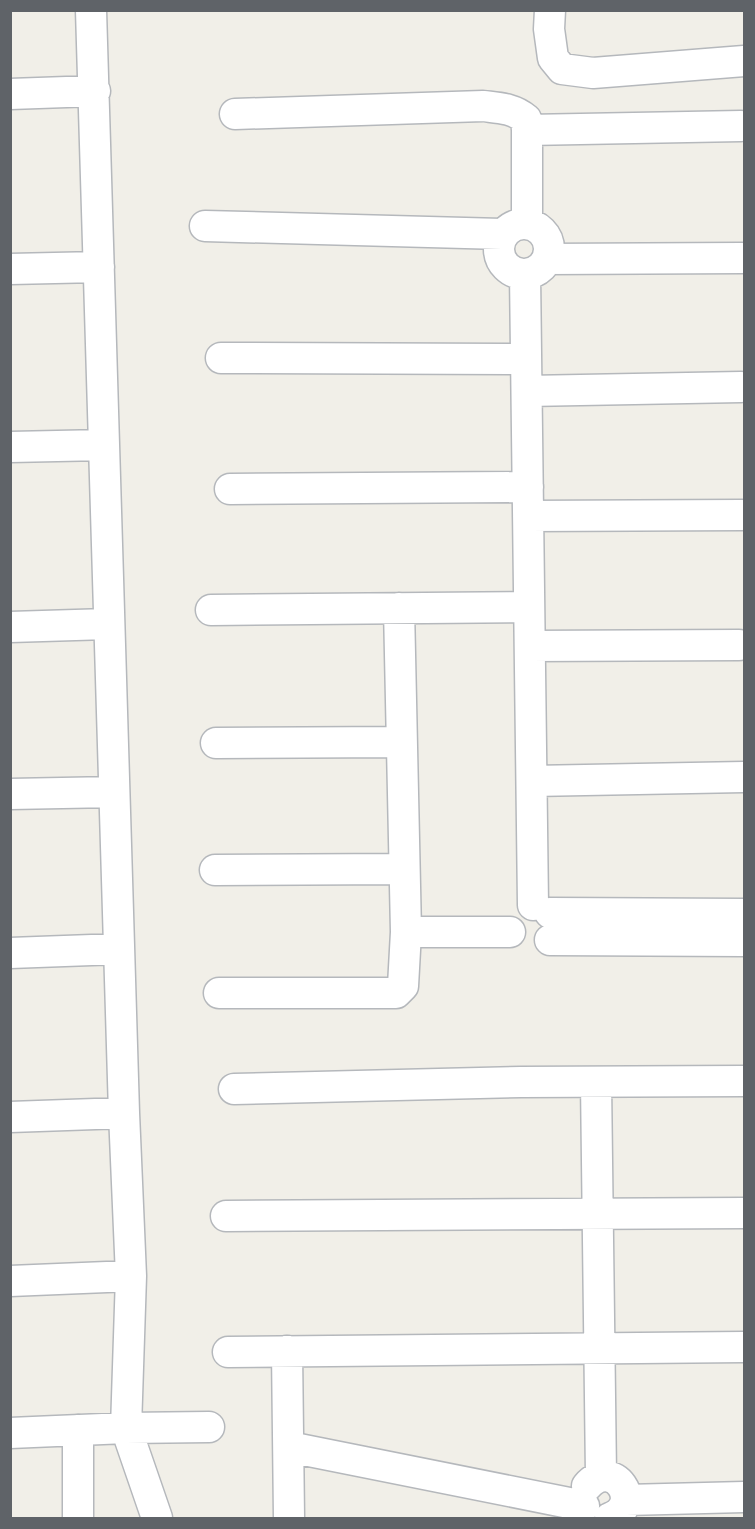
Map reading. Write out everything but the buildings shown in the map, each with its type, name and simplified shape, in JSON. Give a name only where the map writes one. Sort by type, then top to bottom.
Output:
[{"type":"street","points":[[91,10],[108,624],[131,1276],[126,1428],[157,1518]]},
{"type":"street","points":[[550,10],[549,29],[553,58],[562,69],[593,74],[744,61]]},
{"type":"street","points":[[10,94],[94,90]]},
{"type":"street","points":[[235,114],[483,106],[506,108],[526,118],[527,130],[515,229],[499,243],[498,252],[501,261],[516,273],[536,267],[742,258]]},
{"type":"street","points":[[527,130],[741,126]]},
{"type":"street","points":[[205,226],[515,229],[536,226],[548,240],[549,249],[536,267],[526,359],[532,781],[545,945],[531,949],[517,944],[510,932],[406,932]]},
{"type":"street","points":[[10,269],[99,267]]},
{"type":"street","points":[[221,358],[526,359]]},
{"type":"street","points":[[527,391],[741,387]]},
{"type":"street","points":[[10,447],[104,445]]},
{"type":"street","points":[[230,489],[528,502],[742,515]]},
{"type":"street","points":[[211,610],[530,607]]},
{"type":"street","points":[[219,993],[396,993],[403,986],[406,932],[399,608]]},
{"type":"street","points":[[10,627],[108,624]]},
{"type":"street","points":[[530,646],[739,645]]},
{"type":"street","points":[[216,743],[402,742]]},
{"type":"street","points":[[532,781],[744,777]]},
{"type":"street","points":[[10,794],[114,792]]},
{"type":"street","points":[[215,870],[404,869]]},
{"type":"street","points":[[544,919],[744,914]]},
{"type":"street","points":[[544,919],[744,941]]},
{"type":"street","points":[[10,953],[119,949]]},
{"type":"street","points":[[234,1089],[744,1081]]},
{"type":"street","points":[[596,1082],[601,1476],[611,1477],[620,1482],[625,1490],[604,1510]]},
{"type":"street","points":[[10,1118],[124,1113]]},
{"type":"street","points":[[226,1216],[744,1213]]},
{"type":"street","points":[[10,1281],[131,1276]]},
{"type":"street","points":[[228,1352],[744,1347]]},
{"type":"street","points":[[287,1351],[289,1518]]},
{"type":"street","points":[[10,1433],[209,1427]]},
{"type":"street","points":[[78,1430],[78,1518]]},
{"type":"street","points":[[289,1447],[604,1510],[744,1497]]}]
